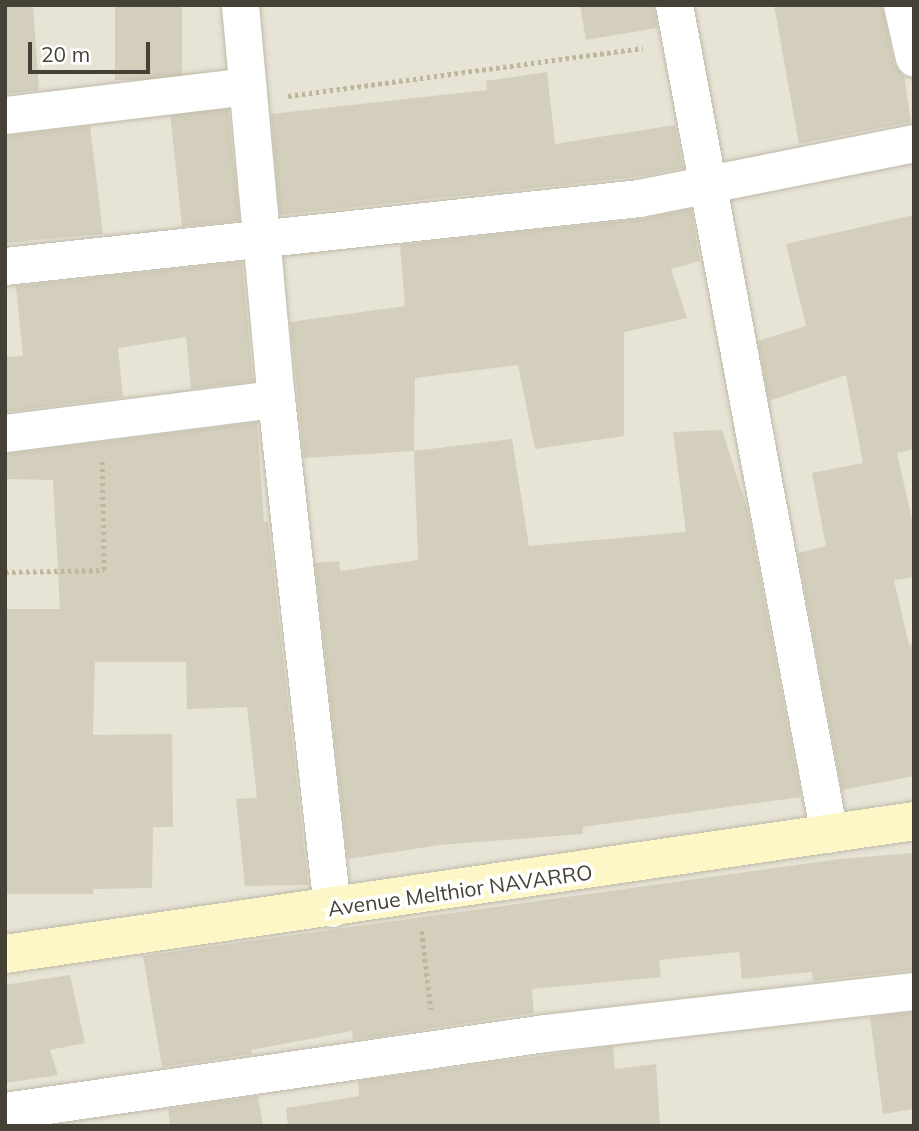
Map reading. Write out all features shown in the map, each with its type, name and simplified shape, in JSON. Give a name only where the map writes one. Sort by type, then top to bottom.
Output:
[{"type":"street","points":[[240,5],[276,399],[332,908]]},
{"type":"street","points":[[674,5],[711,185],[829,834]]},
{"type":"street","points":[[902,5],[914,58]]},
{"type":"street","points":[[5,115],[248,93]]},
{"type":"street","points":[[5,266],[484,217],[711,185],[914,143]]},
{"type":"street","points":[[5,433],[276,399]]},
{"type":"street","name":"Avenue Melthior NAVARRO","points":[[5,954],[418,897],[914,821]]},
{"type":"street","points":[[5,1111],[436,1048],[700,1013],[914,991]]},
{"type":"path","points":[[248,93],[682,43]]},
{"type":"path","points":[[5,572],[104,570],[102,422]]},
{"type":"path","points":[[418,897],[436,1048]]},
{"type":"shaded area","points":[[5,5],[914,5],[914,1126],[5,1126]]},
{"type":"building","points":[[5,5],[33,5],[39,90],[5,94]]},
{"type":"building","points":[[115,5],[182,5],[182,80],[115,80]]},
{"type":"building","points":[[580,5],[654,5],[657,28],[586,40]]},
{"type":"building","points":[[774,5],[882,5],[894,63],[904,76],[911,122],[799,144]]},
{"type":"building","points":[[547,72],[555,144],[675,125],[683,168],[636,177],[280,215],[271,114],[487,90],[486,81]]},
{"type":"building","points":[[228,109],[240,220],[182,226],[170,115]]},
{"type":"building","points":[[90,126],[103,234],[5,243],[5,136]]},
{"type":"building","points":[[691,209],[700,261],[671,269],[687,318],[624,332],[624,436],[535,449],[518,365],[415,378],[414,451],[304,458],[290,322],[405,306],[400,245],[641,219]]},
{"type":"building","points":[[914,215],[914,449],[897,453],[914,528],[914,577],[894,580],[909,645],[914,644],[914,776],[842,790],[798,553],[826,546],[812,473],[863,463],[846,375],[769,401],[758,341],[806,326],[786,244]]},
{"type":"building","points":[[242,262],[253,381],[191,389],[186,337],[118,348],[123,397],[5,412],[5,357],[23,356],[16,286]]},
{"type":"building","points":[[257,422],[264,522],[268,522],[308,885],[245,886],[236,799],[257,798],[247,707],[187,709],[186,662],[95,662],[93,735],[172,734],[173,827],[153,827],[152,888],[93,889],[93,894],[5,894],[5,609],[60,609],[53,480],[5,479],[5,454]]},
{"type":"building","points":[[722,430],[747,508],[801,797],[583,827],[583,834],[440,845],[348,859],[315,563],[339,561],[340,571],[418,560],[414,451],[512,439],[529,546],[686,532],[673,432]]},
{"type":"building","points":[[914,853],[914,970],[813,981],[812,972],[742,979],[739,952],[659,960],[661,977],[532,989],[534,1013],[353,1040],[352,1031],[251,1050],[252,1054],[162,1067],[143,956],[840,859]]},
{"type":"building","points":[[70,975],[85,1043],[50,1050],[58,1075],[5,1083],[5,985]]},
{"type":"building","points":[[914,1012],[914,1109],[883,1114],[870,1017]]},
{"type":"building","points":[[613,1046],[615,1069],[656,1064],[660,1126],[288,1126],[286,1108],[359,1096],[358,1081]]},
{"type":"building","points":[[258,1096],[263,1126],[170,1126],[168,1109]]}]
